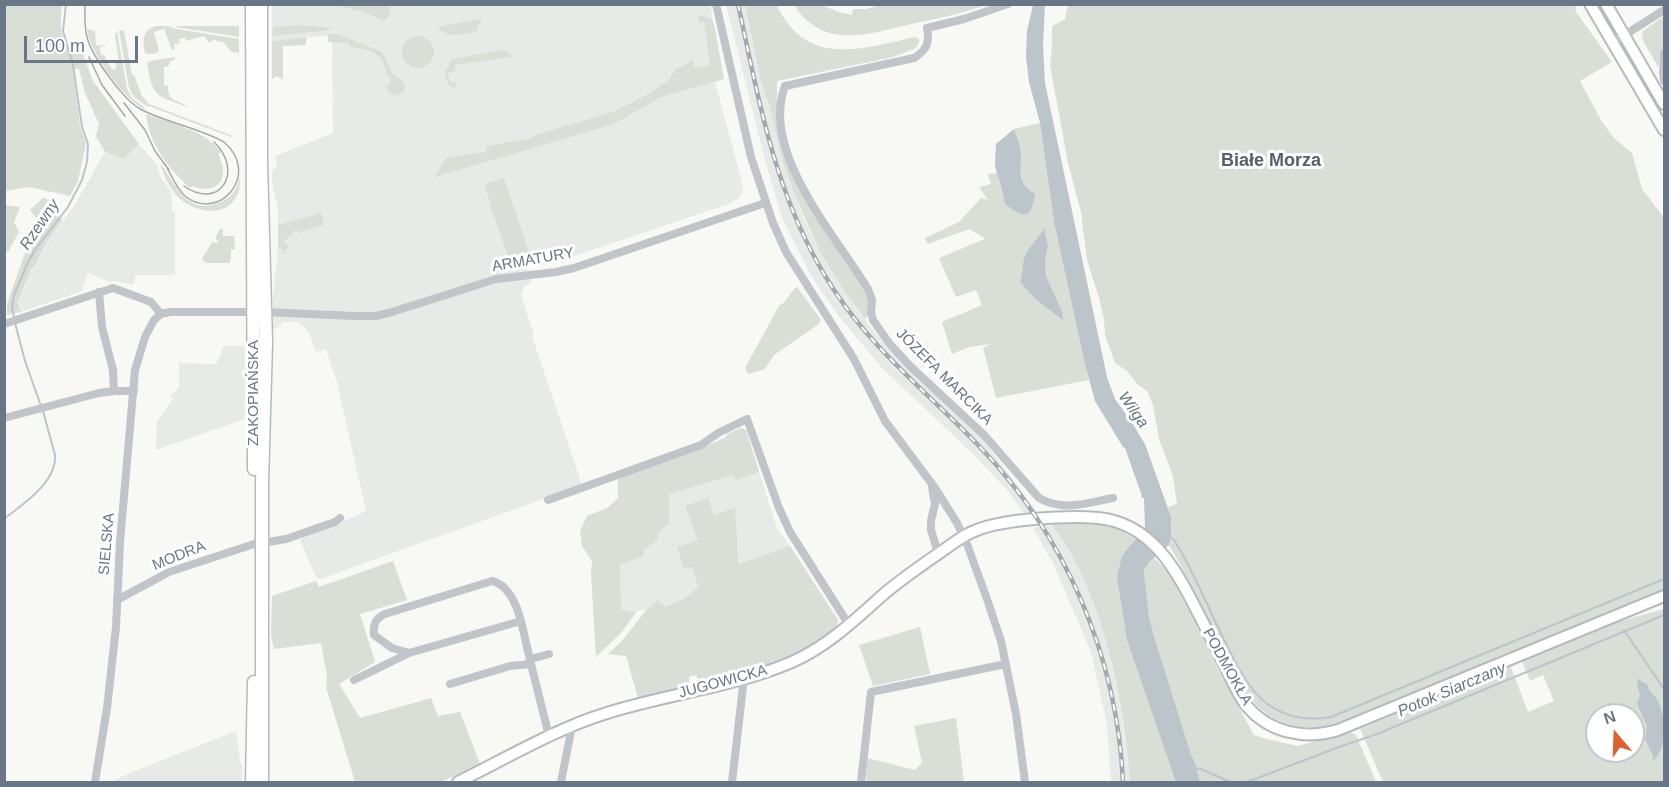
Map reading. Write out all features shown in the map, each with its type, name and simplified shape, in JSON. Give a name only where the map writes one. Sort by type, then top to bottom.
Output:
[{"type":"main road","name":"ZAKOPIAŃSKA","points":[[252,783],[258,544],[265,405],[259,313],[261,161],[256,5]]},
{"type":"main road","name":"ZAKOPIAŃSKA","points":[[258,544],[262,783]]},
{"type":"street","points":[[716,4],[744,131],[772,224],[786,252],[855,359],[885,421],[930,480],[950,510],[963,537],[987,599],[1006,664],[1016,714],[1025,783]]},
{"type":"street","name":"JÓZEFA MARCIKA","points":[[1008,4],[976,16],[927,28],[927,46],[921,54],[914,58],[785,86],[779,116],[786,148],[799,182],[868,289],[872,300],[872,316],[889,343],[910,366],[984,435],[1035,495],[1070,512]]},
{"type":"street","points":[[1590,4],[1665,130]]},
{"type":"street","points":[[1606,4],[1665,104]]},
{"type":"street","points":[[1612,43],[1665,10]]},
{"type":"street","points":[[1665,53],[1663,74],[1665,81]]},
{"type":"street","name":"ARMATURY","points":[[161,314],[170,312],[354,316],[384,314],[496,279],[556,272],[582,266],[765,203]]},
{"type":"street","points":[[12,321],[113,288],[151,302],[161,314]]},
{"type":"street","points":[[99,292],[102,327],[113,370],[114,391]]},
{"type":"street","name":"SIELSKA","points":[[95,783],[107,708],[116,627],[120,542],[137,360],[145,337],[154,320],[161,314]]},
{"type":"street","points":[[4,418],[114,391],[134,391]]},
{"type":"street","points":[[548,500],[701,445],[718,433],[747,419],[790,532],[849,625]]},
{"type":"street","points":[[930,480],[934,496],[931,530],[938,554]]},
{"type":"street","points":[[1070,512],[1113,498]]},
{"type":"street","points":[[934,512],[939,509],[950,510]]},
{"type":"street","name":"PODMOKŁA","points":[[963,537],[995,524],[1070,512],[1109,519],[1135,529],[1149,539],[1167,558],[1183,583],[1234,687],[1248,707],[1262,720],[1277,728],[1292,733],[1311,735],[1329,733],[1346,727],[1662,598]]},
{"type":"street","points":[[258,544],[291,537],[335,522],[340,518]]},
{"type":"street","name":"JUGOWICKA","points":[[458,783],[572,726],[620,709],[767,672],[804,656],[829,641],[899,581],[963,537]]},
{"type":"street","name":"MODRA","points":[[117,600],[169,572],[258,544]]},
{"type":"street","points":[[410,653],[392,648],[374,635],[374,624],[378,617],[492,581],[498,582],[511,596],[519,612],[549,736]]},
{"type":"street","points":[[354,680],[410,653],[521,621]]},
{"type":"street","points":[[450,684],[531,662],[549,654]]},
{"type":"street","points":[[861,783],[871,692],[1006,664]]},
{"type":"street","points":[[732,783],[744,678]]},
{"type":"street","points":[[561,783],[572,726]]},
{"type":"shaded area","points":[[5,4],[62,5],[61,26],[66,48],[79,44],[93,81],[139,144],[124,159],[105,152],[96,136],[99,124],[85,93],[79,69],[73,69],[80,126],[86,143],[78,181],[70,196],[29,187],[5,191]]},
{"type":"shaded area","points":[[884,4],[987,5],[881,31],[860,35],[839,35],[813,25],[794,5],[821,5],[852,15],[853,9],[867,9]]},
{"type":"shaded area","points":[[272,5],[710,5],[724,79],[715,82],[743,191],[740,197],[731,203],[550,264],[526,266],[531,282],[524,287],[521,295],[534,335],[532,336],[582,485],[320,579],[316,577],[300,540],[366,511],[337,382],[326,349],[316,352],[308,331],[298,322],[283,322],[273,329],[278,209],[272,176],[273,169],[277,168],[275,156],[333,133],[332,35],[272,41]]},
{"type":"shaded area","points":[[334,5],[390,5],[390,13],[385,20],[382,20],[364,12]]},
{"type":"shaded area","points":[[726,5],[745,5],[761,82],[770,108],[783,163],[802,214],[819,250],[844,291],[887,347],[981,437],[1037,514],[1025,515],[1007,490],[974,455],[882,368],[837,314],[811,276],[782,218]]},
{"type":"shaded area","points":[[745,5],[777,5],[789,25],[803,38],[819,46],[856,49],[915,37],[920,40],[916,48],[893,57],[777,81],[777,110],[790,167],[864,285],[869,302],[868,316],[865,319],[844,291],[819,250],[795,195],[783,163],[770,108],[761,82]]},
{"type":"shaded area","points":[[1033,5],[1045,5],[1043,45],[1045,83],[1107,377],[1115,399],[1145,444],[1171,517],[1169,545],[1149,562],[1144,569],[1144,575],[1149,618],[1200,782],[1176,782],[1127,640],[1117,577],[1122,556],[1145,528],[1144,498],[1141,498],[1125,448],[1095,401],[1085,364],[1054,222],[1040,123],[1029,82],[1026,57],[1027,31]]},
{"type":"shaded area","points":[[1068,5],[1575,5],[1576,12],[1612,62],[1580,81],[1602,122],[1614,138],[1632,153],[1642,189],[1664,218],[1664,589],[1338,724],[1309,728],[1295,726],[1283,723],[1261,709],[1242,687],[1196,593],[1169,545],[1171,526],[1168,507],[1177,504],[1173,476],[1159,439],[1153,405],[1147,391],[1138,385],[1127,371],[1115,363],[1105,335],[1099,298],[1087,260],[1081,212],[1068,163],[1050,65],[1052,26],[1065,19]]},
{"type":"shaded area","points":[[700,15],[710,18],[714,24],[724,79],[661,97],[614,124],[435,177],[446,158],[486,152],[486,146],[528,139],[613,112],[648,94],[669,80],[675,70],[693,60],[694,68],[710,65],[704,22],[699,22],[698,18]]},
{"type":"shaded area","points":[[1664,16],[1664,43],[1658,67],[1642,39],[1643,31]]},
{"type":"shaded area","points":[[481,19],[476,31],[472,33],[449,35],[437,27]]},
{"type":"shaded area","points":[[299,25],[325,27],[333,30],[272,36],[273,27]]},
{"type":"shaded area","points":[[168,26],[239,39],[239,53],[232,52],[223,42],[215,39],[209,43],[204,36],[186,41],[185,38],[179,39],[180,43],[174,44],[175,49],[172,50],[164,29],[154,32],[159,51],[147,54],[144,49],[144,37],[151,28]]},
{"type":"shaded area","points":[[239,26],[239,37],[176,27]]},
{"type":"shaded area","points":[[87,29],[95,31],[98,46],[106,46],[100,47],[101,55],[105,55],[106,61],[113,70],[117,66],[114,62],[119,61],[115,36],[117,31],[127,89],[132,98],[144,109],[127,95],[109,74],[94,50]]},
{"type":"shaded area","points":[[119,30],[124,31],[132,75],[134,75],[142,96],[149,104],[233,136],[148,107],[134,97],[129,88]]},
{"type":"shaded area","points":[[328,34],[338,34],[382,52],[392,73],[403,82],[405,86],[403,93],[394,96],[390,94],[386,86],[390,85],[391,76],[386,74],[379,56],[363,49],[350,47],[349,43],[328,42]]},
{"type":"shaded area","points":[[418,36],[429,41],[434,52],[429,63],[418,68],[407,63],[402,52],[407,41]]},
{"type":"shaded area","points":[[306,37],[306,45],[283,46],[283,80],[277,76],[272,79],[272,41]]},
{"type":"shaded area","points":[[503,50],[511,57],[455,65],[455,71],[448,72],[450,83],[455,82],[456,87],[450,86],[445,78],[447,77],[445,72],[452,59]]},
{"type":"shaded area","points":[[175,57],[168,67],[164,67],[164,85],[168,86],[171,98],[188,107],[158,94],[151,83],[147,63]]},
{"type":"shaded area","points":[[146,114],[186,128],[214,144],[221,152],[218,154],[223,171],[220,183],[209,189],[192,186],[190,188],[174,172],[155,145]]},
{"type":"shaded area","points":[[1040,123],[1054,222],[1089,380],[996,398],[983,348],[991,344],[969,347],[952,354],[942,322],[982,305],[976,290],[956,297],[939,258],[985,239],[969,229],[928,244],[925,238],[959,222],[981,198],[988,200],[979,187],[991,184],[988,174],[998,173],[1001,184],[1034,193],[1024,185],[1022,179],[1020,148],[1014,129]],"holes":[[[1043,229],[1048,247],[1045,261],[1046,276],[1062,311],[1034,298],[1020,282],[1034,244]]]},
{"type":"shaded area","points":[[1014,129],[1020,147],[1022,179],[1028,189],[1035,194],[1031,209],[1026,214],[1017,212],[1005,204],[995,167],[996,144]]},
{"type":"shaded area","points":[[139,144],[157,165],[160,176],[171,192],[172,211],[175,211],[175,275],[135,275],[134,285],[110,282],[88,273],[82,291],[21,312],[19,302],[32,267],[74,206],[105,152],[124,159]]},
{"type":"shaded area","points":[[160,163],[177,189],[190,202],[208,205],[228,198],[240,177],[236,198],[230,205],[213,211],[194,207],[180,199],[172,190]]},
{"type":"shaded area","points":[[504,178],[530,255],[512,261],[509,259],[492,211],[485,184]]},
{"type":"shaded area","points":[[43,198],[54,201],[55,215],[63,220],[32,267],[18,302],[21,312],[7,315],[7,304],[30,239],[42,226],[30,210]]},
{"type":"shaded area","points":[[4,205],[20,207],[14,222],[19,232],[8,252],[5,250]]},
{"type":"shaded area","points":[[321,213],[324,225],[300,233],[295,230],[284,242],[289,247],[282,255],[283,249],[278,248],[278,225]]},
{"type":"shaded area","points":[[1044,228],[1048,247],[1045,261],[1046,276],[1062,311],[1063,320],[1034,298],[1020,282],[1025,256]]},
{"type":"shaded area","points":[[220,229],[223,229],[223,236],[234,236],[235,249],[231,250],[231,259],[229,263],[206,263],[202,259],[212,242],[219,242],[215,238]]},
{"type":"shaded area","points":[[797,287],[821,320],[819,324],[774,355],[765,369],[748,374],[745,368],[779,306]]},
{"type":"shaded area","points":[[224,346],[248,346],[248,418],[156,450],[157,421],[173,399],[171,396],[179,387],[179,363],[216,364]]},
{"type":"shaded area","points":[[741,428],[746,430],[777,529],[838,620],[837,626],[821,639],[775,662],[738,569],[698,586],[687,597],[664,607],[631,612],[621,609],[618,478],[707,446]]},
{"type":"shaded area","points":[[741,428],[746,430],[759,472],[736,480],[733,475],[669,494],[669,523],[657,533],[658,540],[644,549],[643,557],[620,564],[621,609],[637,611],[622,632],[596,657],[592,561],[582,546],[580,531],[587,516],[607,508],[618,498],[618,478],[707,446]]},
{"type":"shaded area","points":[[708,498],[714,515],[742,505],[735,509],[739,564],[790,546],[838,620],[837,626],[810,646],[775,662],[699,681],[696,675],[689,677],[690,685],[638,698],[626,656],[608,654],[622,641],[647,609],[658,600],[665,607],[687,597],[698,586],[692,567],[684,569],[677,547],[698,540],[685,506]]},
{"type":"shaded area","points":[[1093,523],[1117,528],[1135,539],[1171,575],[1254,735],[1298,746],[1350,732],[1356,735],[1376,782],[1130,782],[1124,726],[1107,644],[1089,591],[1077,565],[1052,526]]},
{"type":"shaded area","points":[[1052,526],[1076,562],[1092,598],[1108,646],[1120,704],[1130,782],[1111,782],[1107,725],[1091,652],[1053,563],[1033,528]]},
{"type":"shaded area","points":[[393,561],[407,600],[360,614],[375,662],[339,684],[360,718],[431,698],[438,716],[460,712],[480,764],[441,782],[355,782],[326,687],[327,676],[321,643],[274,649],[271,636],[272,596],[316,581],[319,587]]},
{"type":"shaded area","points":[[1664,609],[1664,782],[1383,782],[1360,729],[1510,665],[1528,712],[1554,701],[1543,675],[1530,681],[1522,661],[1617,622]]},
{"type":"shaded area","points":[[920,627],[930,674],[873,686],[859,645]]},
{"type":"shaded area","points":[[1640,678],[1641,682],[1647,684],[1650,692],[1656,697],[1663,715],[1662,747],[1653,761],[1645,739],[1647,726],[1645,703],[1637,703],[1640,696],[1637,682]]},
{"type":"shaded area","points":[[956,718],[964,782],[866,782],[867,758],[915,770],[922,763],[914,726]]},
{"type":"shaded area","points":[[236,731],[242,765],[242,782],[110,782],[135,771]]},
{"type":"waterway","name":"Rzewny","points":[[14,317],[12,308],[14,295],[29,260],[68,207],[82,180],[87,162],[88,144],[82,127],[73,65],[63,31],[66,4]]},
{"type":"waterway","name":"Rzewny","points":[[15,323],[25,361],[41,406]]},
{"type":"waterway","points":[[4,519],[37,492],[51,474],[55,455],[43,411]]},
{"type":"waterway","points":[[1169,536],[1183,555],[1233,658],[1253,690],[1273,708],[1289,715],[1305,718],[1331,717],[1664,579]]},
{"type":"waterway","name":"Potok Siarczany","points":[[1247,782],[1377,734],[1664,615]]},
{"type":"waterway","points":[[1624,630],[1664,689]]},
{"type":"waterway","name":"Potok Siarczany","points":[[1194,768],[1230,782]]},
{"type":"tram line","points":[[85,4],[85,29],[90,46],[102,67],[127,98],[142,110],[224,142],[235,155],[239,168],[237,181],[231,192],[210,204],[198,203],[185,196],[176,185],[165,164]]},
{"type":"tram line","points":[[89,57],[102,85],[125,116]]},
{"type":"tram line","points":[[124,103],[145,130],[155,151],[169,170]]},
{"type":"tram line","points":[[184,186],[197,193],[208,194],[224,185],[227,165],[223,154],[214,142]]},
{"type":"railway","points":[[738,4],[772,152],[784,187],[814,257],[849,312],[866,332],[902,371],[978,445],[1009,480],[1037,518],[1061,558],[1098,644],[1119,735],[1123,782]]},
{"type":"district","name":"Białe Morza","points":[[1271,161]]},
{"type":"water label","name":"Wilga","points":[[1133,410]]}]
